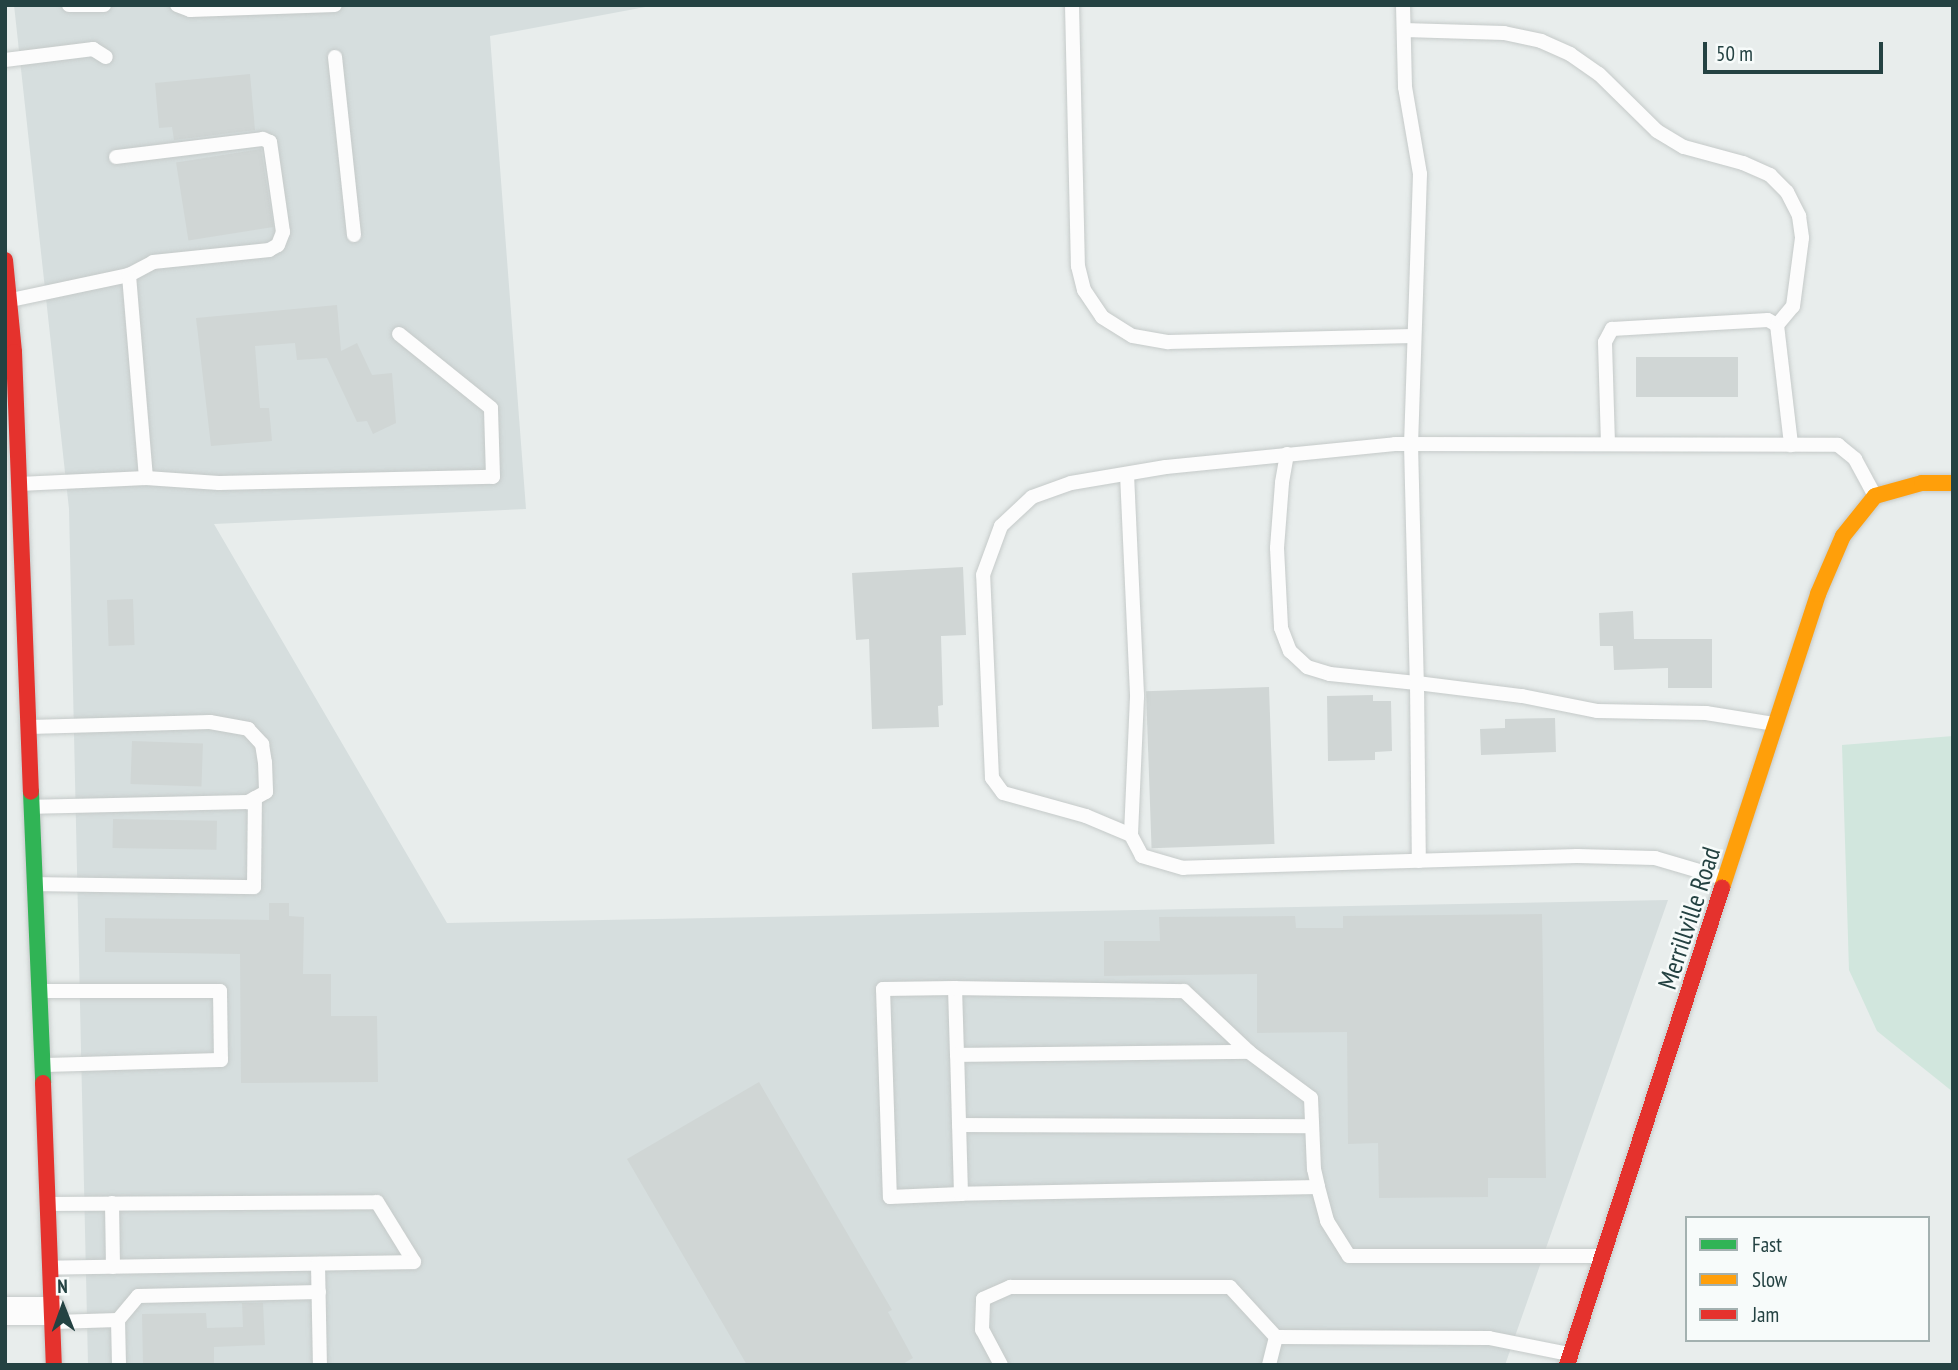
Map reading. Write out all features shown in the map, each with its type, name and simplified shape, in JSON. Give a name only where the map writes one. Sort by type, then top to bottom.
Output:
[{"type":"main road","points":[[5,260],[14,352],[18,484],[12,519],[32,807],[54,1365]]},
{"type":"main road","points":[[1875,496],[1922,483],[1953,483]]},
{"type":"main road","name":"Merrillville Road","points":[[1569,1360],[1818,594],[1843,536],[1875,496]]},
{"type":"street","points":[[5,1311],[52,1316]]},
{"type":"lane","points":[[69,5],[104,5]]},
{"type":"lane","points":[[177,5],[190,10],[335,5]]},
{"type":"lane","points":[[1072,5],[1078,266],[1084,290],[1102,317],[1133,336],[1168,342],[1413,336]]},
{"type":"lane","points":[[1403,5],[1405,88],[1420,174],[1411,444],[1419,861]]},
{"type":"lane","points":[[1404,30],[1483,31],[1541,41],[1570,54],[1599,74],[1657,131],[1684,147],[1743,163],[1770,175],[1787,192],[1799,216],[1802,238],[1793,306],[1777,325],[1791,445]]},
{"type":"lane","points":[[5,60],[93,49],[106,57]]},
{"type":"lane","points":[[335,57],[354,235]]},
{"type":"lane","points":[[9,300],[128,275],[153,262],[269,250],[278,246],[283,232],[270,142],[263,139],[116,157]]},
{"type":"lane","points":[[128,275],[146,478]]},
{"type":"lane","points":[[1608,444],[1605,342],[1612,329],[1768,320],[1777,325]]},
{"type":"lane","points":[[18,484],[146,478],[219,483],[493,477],[491,408],[399,334]]},
{"type":"lane","points":[[1131,835],[1086,816],[1003,793],[992,778],[983,575],[1000,526],[1032,498],[1071,483],[1127,474],[1287,454],[1411,444],[1838,445],[1855,459],[1875,496]]},
{"type":"lane","points":[[1287,454],[1277,548],[1281,628],[1290,651],[1307,667],[1330,674],[1522,695],[1597,711],[1706,713],[1777,724]]},
{"type":"lane","points":[[1127,474],[1137,697],[1131,835],[1142,856],[1183,868],[1577,856],[1654,858],[1727,879]]},
{"type":"lane","points":[[28,727],[210,722],[248,729],[262,744],[265,762],[266,792],[248,802],[32,807]]},
{"type":"lane","points":[[35,884],[254,887],[255,798]]},
{"type":"lane","points":[[956,988],[961,1194]]},
{"type":"lane","points":[[1318,1187],[890,1197],[883,989],[1184,991],[1249,1052],[1311,1098],[1314,1168],[1318,1187],[1327,1221],[1349,1256],[1603,1256]]},
{"type":"lane","points":[[40,990],[220,991],[220,1060],[41,1065]]},
{"type":"lane","points":[[957,1055],[1249,1052]]},
{"type":"lane","points":[[959,1125],[1312,1126]]},
{"type":"lane","points":[[47,1204],[377,1202],[414,1262],[50,1268]]},
{"type":"lane","points":[[112,1203],[113,1267]]},
{"type":"lane","points":[[318,1264],[320,1365]]},
{"type":"lane","points":[[1001,1365],[982,1330],[983,1299],[1010,1287],[1230,1287],[1276,1337],[1489,1338],[1569,1360]]},
{"type":"lane","points":[[119,1365],[118,1320],[138,1296],[319,1292]]},
{"type":"lane","points":[[52,1316],[118,1320]]},
{"type":"lane","points":[[1269,1365],[1276,1337]]},
{"type":"shaded area","points":[[14,5],[656,5],[490,36],[526,509],[214,524],[447,923],[1668,900],[1505,1365],[88,1365],[69,509]]},
{"type":"green space","points":[[1953,736],[1953,1092],[1877,1031],[1849,970],[1842,745]]},
{"type":"building","points":[[250,74],[255,130],[174,140],[172,127],[159,128],[155,83]]},
{"type":"building","points":[[261,149],[273,227],[188,240],[176,162]]},
{"type":"building","points":[[337,305],[341,351],[357,343],[372,375],[392,373],[396,423],[373,434],[367,421],[357,422],[327,358],[297,360],[295,343],[255,346],[260,408],[269,408],[272,441],[211,446],[196,318]]},
{"type":"building","points":[[1636,357],[1738,357],[1738,397],[1636,397]]},
{"type":"building","points":[[963,567],[966,635],[941,636],[943,705],[938,706],[939,727],[872,729],[869,639],[856,640],[852,573]]},
{"type":"building","points":[[133,599],[135,645],[109,646],[107,600]]},
{"type":"building","points":[[1633,611],[1634,639],[1712,639],[1712,688],[1668,688],[1668,668],[1614,670],[1613,646],[1600,646],[1599,613]]},
{"type":"building","points":[[1269,687],[1274,844],[1152,848],[1146,691]]},
{"type":"building","points":[[1373,695],[1373,701],[1391,701],[1392,751],[1375,752],[1375,760],[1328,761],[1327,696]]},
{"type":"building","points":[[1555,718],[1556,752],[1481,755],[1480,729],[1505,728],[1505,719]]},
{"type":"building","points":[[132,741],[203,743],[201,786],[130,784]]},
{"type":"building","points":[[113,819],[217,821],[216,850],[112,848]]},
{"type":"building","points":[[269,903],[289,903],[289,916],[304,917],[303,974],[331,974],[331,1016],[377,1016],[378,1082],[241,1083],[240,954],[105,952],[105,918],[269,920]]},
{"type":"building","points":[[1542,914],[1546,1178],[1488,1178],[1488,1197],[1379,1198],[1378,1143],[1348,1144],[1347,1032],[1257,1033],[1257,974],[1104,976],[1104,941],[1160,941],[1159,917],[1295,916],[1296,928],[1343,928],[1343,916]]},
{"type":"building","points":[[759,1082],[892,1310],[888,1312],[913,1358],[901,1365],[747,1365],[627,1159]]},
{"type":"building","points":[[242,1303],[263,1303],[265,1345],[214,1347],[214,1365],[143,1365],[142,1314],[206,1313],[207,1328],[243,1327]]},
{"type":"traffic: fast","points":[[31,792],[43,1083]]},
{"type":"traffic: slow","points":[[1722,888],[1818,594],[1843,536],[1875,496],[1922,483],[1953,483]]},
{"type":"traffic: jam","points":[[5,260],[14,352],[31,792]]},
{"type":"traffic: jam","points":[[1567,1365],[1722,888]]},
{"type":"traffic: jam","points":[[43,1083],[54,1365]]}]
